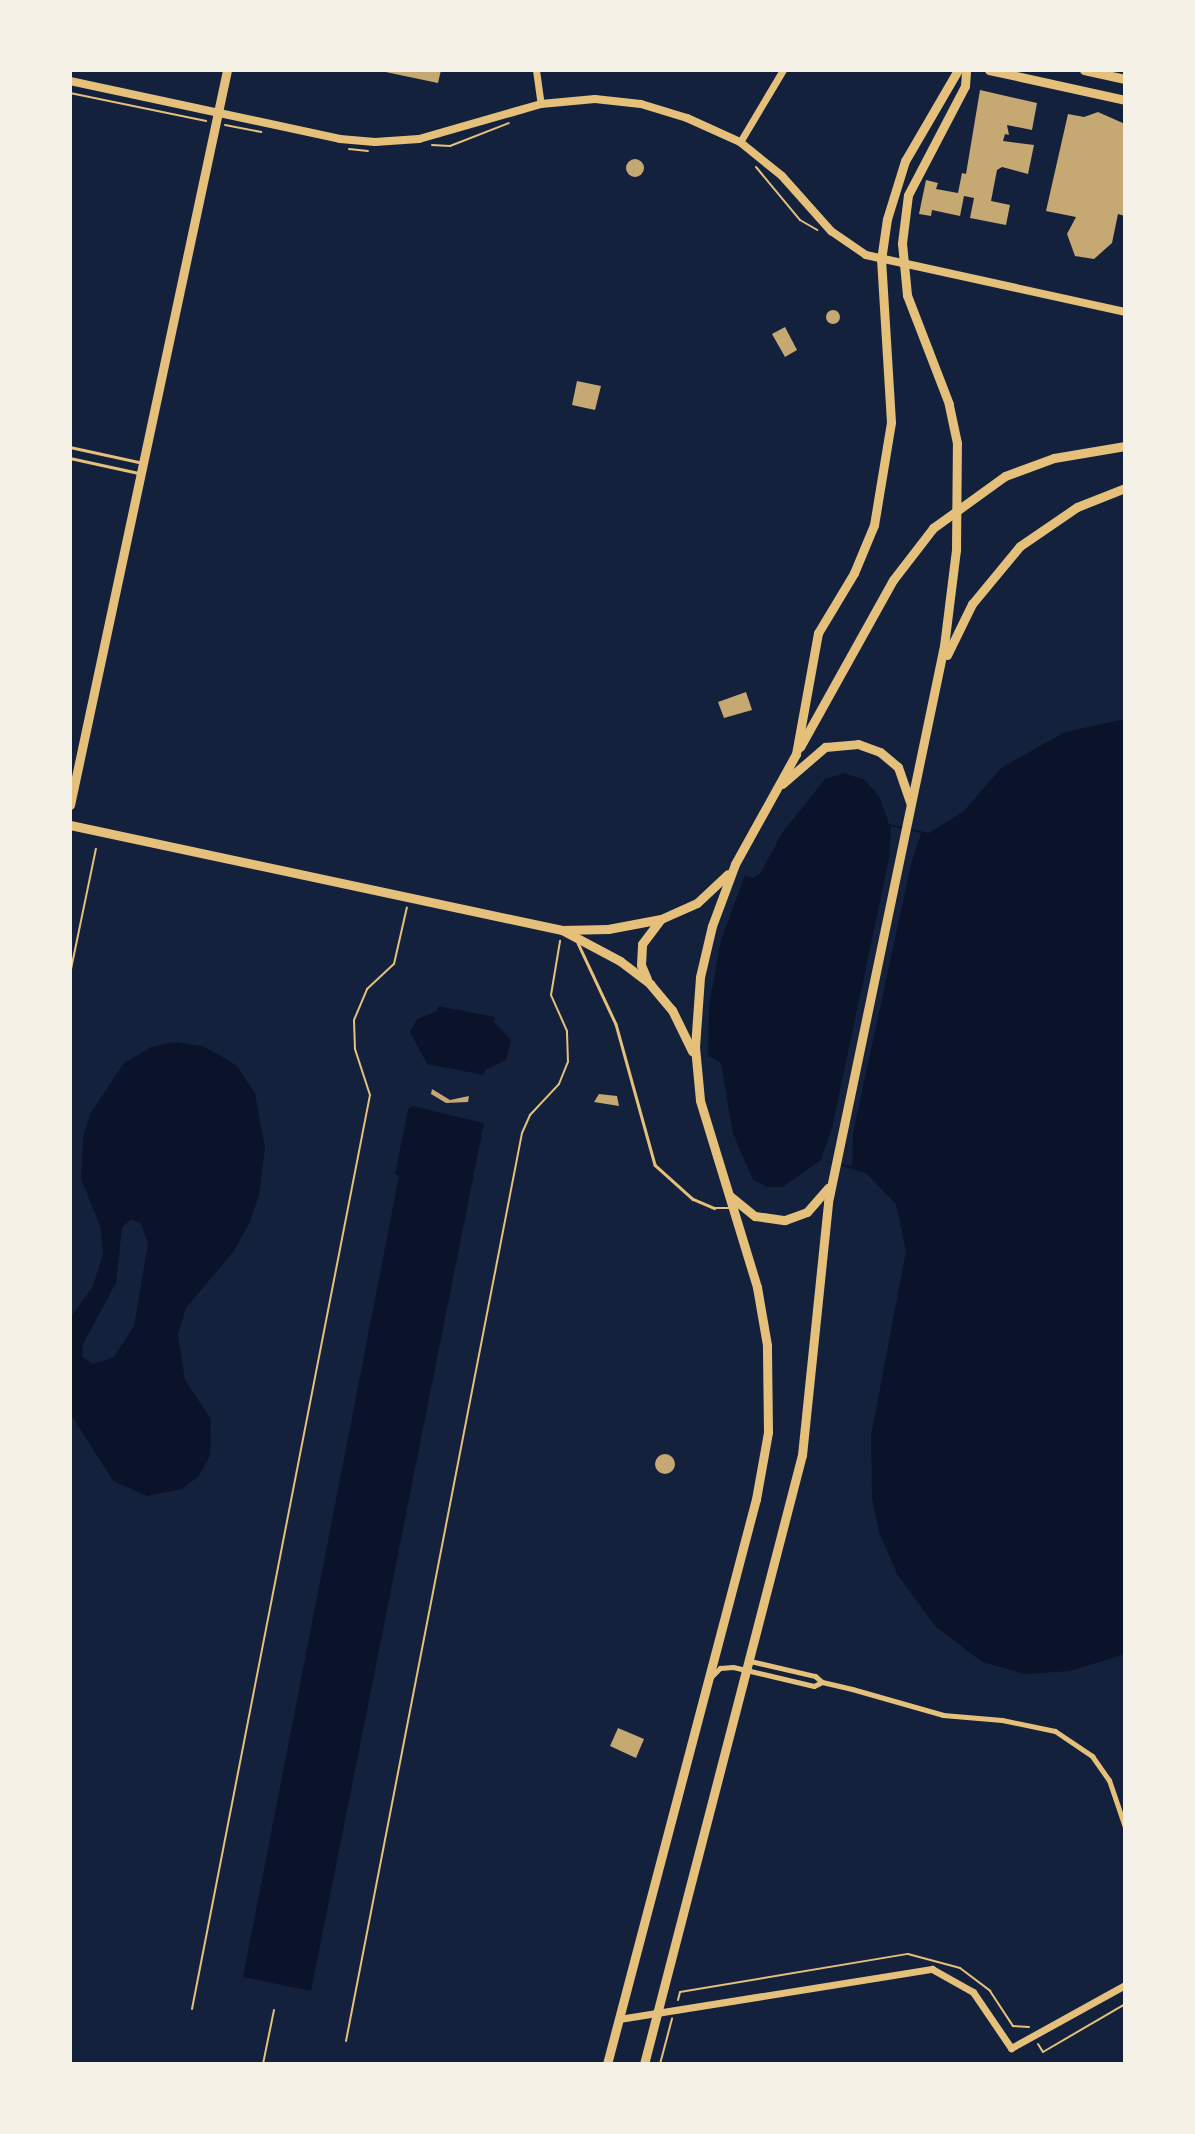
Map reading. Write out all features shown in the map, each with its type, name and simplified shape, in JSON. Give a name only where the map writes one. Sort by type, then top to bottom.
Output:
[{"type":"main road","points":[[70,805],[227,70]]},
{"type":"main road","points":[[796,754],[818,633],[862,558],[886,473],[892,403],[881,260],[897,178],[958,70]]},
{"type":"main road","points":[[644,2064],[802,1455],[832,1181],[939,680],[958,494],[949,404],[911,307],[903,265],[908,195],[965,86],[966,70]]},
{"type":"main road","points":[[989,70],[1125,100]]},
{"type":"main road","points":[[1084,70],[1125,79]]},
{"type":"main road","points":[[70,81],[340,139],[386,143],[419,139],[541,104],[595,99],[641,104],[687,118],[740,142],[782,176],[840,239],[881,260],[1125,312]]},
{"type":"main road","points":[[607,2064],[761,1477],[770,1399],[767,1345],[757,1287],[703,1118],[696,1064],[704,960],[735,864],[893,580],[933,528],[976,493],[1013,473],[1054,458],[1125,446]]},
{"type":"main road","points":[[939,680],[972,604],[1013,553],[1077,507],[1125,488]]},
{"type":"main road","points":[[773,794],[816,752],[833,744],[858,744],[880,752],[898,767],[908,788],[910,807]]},
{"type":"main road","points":[[70,825],[574,938],[620,961],[650,984],[677,1018],[696,1064]]},
{"type":"main road","points":[[561,935],[662,919],[705,897],[735,864]]},
{"type":"main road","points":[[650,984],[641,951],[645,937],[662,919]]},
{"type":"main road","points":[[725,1188],[755,1216],[785,1220],[813,1208],[832,1181]]},
{"type":"street","points":[[536,70],[541,104]]},
{"type":"street","points":[[740,142],[783,70]]},
{"type":"street","points":[[749,1666],[814,1686],[822,1682]]},
{"type":"street","points":[[709,1680],[726,1667],[749,1666],[815,1676],[822,1682],[933,1713],[1055,1731],[1092,1756],[1109,1780],[1125,1826]]},
{"type":"street","points":[[619,2019],[932,1969],[973,1992],[1011,2048],[1125,1985]]},
{"type":"street","points":[[569,2064],[587,2064]]},
{"type":"lane","points":[[70,447],[141,468]]},
{"type":"lane","points":[[70,458],[141,468]]},
{"type":"lane","points":[[574,938],[616,1024],[655,1165],[699,1203],[732,1208]]},
{"type":"path","points":[[70,93],[185,117]]},
{"type":"path","points":[[242,128],[264,132]]},
{"type":"path","points":[[355,150],[365,151]]},
{"type":"path","points":[[752,161],[800,220],[823,235]]},
{"type":"path","points":[[70,974],[96,849]]},
{"type":"path","points":[[192,2009],[370,1095],[355,1049],[354,1020],[368,989],[394,964],[407,906]]},
{"type":"path","points":[[346,2041],[524,1126],[559,1084],[568,1062],[567,1031],[551,995],[561,935]]},
{"type":"path","points":[[678,1999],[680,1992]]},
{"type":"path","points":[[1043,2052],[1125,2004]]},
{"type":"path","points":[[263,2064],[274,2010]]},
{"type":"path","points":[[660,2064],[672,2019]]},
{"type":"water","points":[[1125,719],[1125,1654],[1070,1671],[1025,1674],[982,1662],[935,1626],[897,1574],[879,1532],[872,1498],[871,1436],[906,1251],[896,1204],[866,1173],[821,1160],[783,1187],[767,1187],[753,1180],[733,1134],[721,1063],[708,1056],[709,1006],[721,940],[745,875],[752,878],[760,874],[782,833],[825,779],[844,773],[865,780],[879,796],[889,824],[929,833],[964,811],[1001,768],[1065,732]]},
{"type":"water","points":[[438,1006],[495,1017],[494,1022],[511,1040],[506,1060],[485,1070],[484,1075],[427,1064],[410,1032],[417,1019],[437,1011]]},
{"type":"water","points":[[173,1042],[203,1046],[236,1065],[255,1093],[265,1149],[259,1196],[249,1224],[234,1251],[186,1308],[178,1334],[185,1380],[211,1419],[210,1456],[198,1477],[182,1489],[147,1496],[113,1481],[70,1413],[70,1318],[93,1286],[103,1253],[101,1228],[81,1179],[83,1138],[90,1114],[123,1064],[151,1047]],"holes":[[[131,1219],[141,1224],[148,1243],[134,1326],[114,1357],[93,1364],[83,1357],[82,1346],[116,1283],[122,1228]]]},
{"type":"water","points":[[413,1106],[484,1123],[311,1991],[243,1977],[399,1176],[395,1174],[408,1109]]},
{"type":"pier","points":[[891,826],[921,833],[911,864],[853,1133],[852,1166],[821,1160],[832,1128],[889,859]]},
{"type":"building","points":[[376,70],[441,70],[438,83]]},
{"type":"building","points":[[980,90],[1037,103],[1032,130],[1007,125],[1009,135],[1005,134],[1003,141],[1034,145],[1028,174],[1002,167],[997,170],[991,201],[1010,205],[1006,225],[970,218],[974,198],[964,196],[960,216],[932,210],[931,216],[919,214],[926,180],[938,183],[936,189],[958,193],[962,173],[966,174]]},
{"type":"building","points":[[1098,112],[1125,124],[1125,216],[1118,214],[1112,243],[1094,259],[1075,256],[1067,234],[1076,217],[1046,211],[1068,114],[1084,117]]},
{"type":"building","points":[[631,159],[639,159],[644,168],[642,175],[631,177],[626,172],[626,164]]},
{"type":"building","points":[[833,310],[838,312],[838,322],[833,324],[828,322],[826,317],[828,312]]},
{"type":"building","points":[[785,327],[797,350],[785,357],[772,334]]},
{"type":"building","points":[[577,381],[601,386],[595,410],[572,405]]},
{"type":"building","points":[[746,692],[752,710],[724,718],[718,702]]},
{"type":"building","points":[[432,1089],[450,1100],[469,1096],[468,1102],[446,1103],[431,1094]]},
{"type":"building","points":[[599,1094],[617,1096],[619,1106],[594,1102]]},
{"type":"building","points":[[665,1454],[672,1457],[675,1464],[672,1471],[665,1474],[658,1471],[655,1464],[658,1457]]},
{"type":"building","points":[[618,1728],[644,1739],[636,1758],[610,1746]]}]
